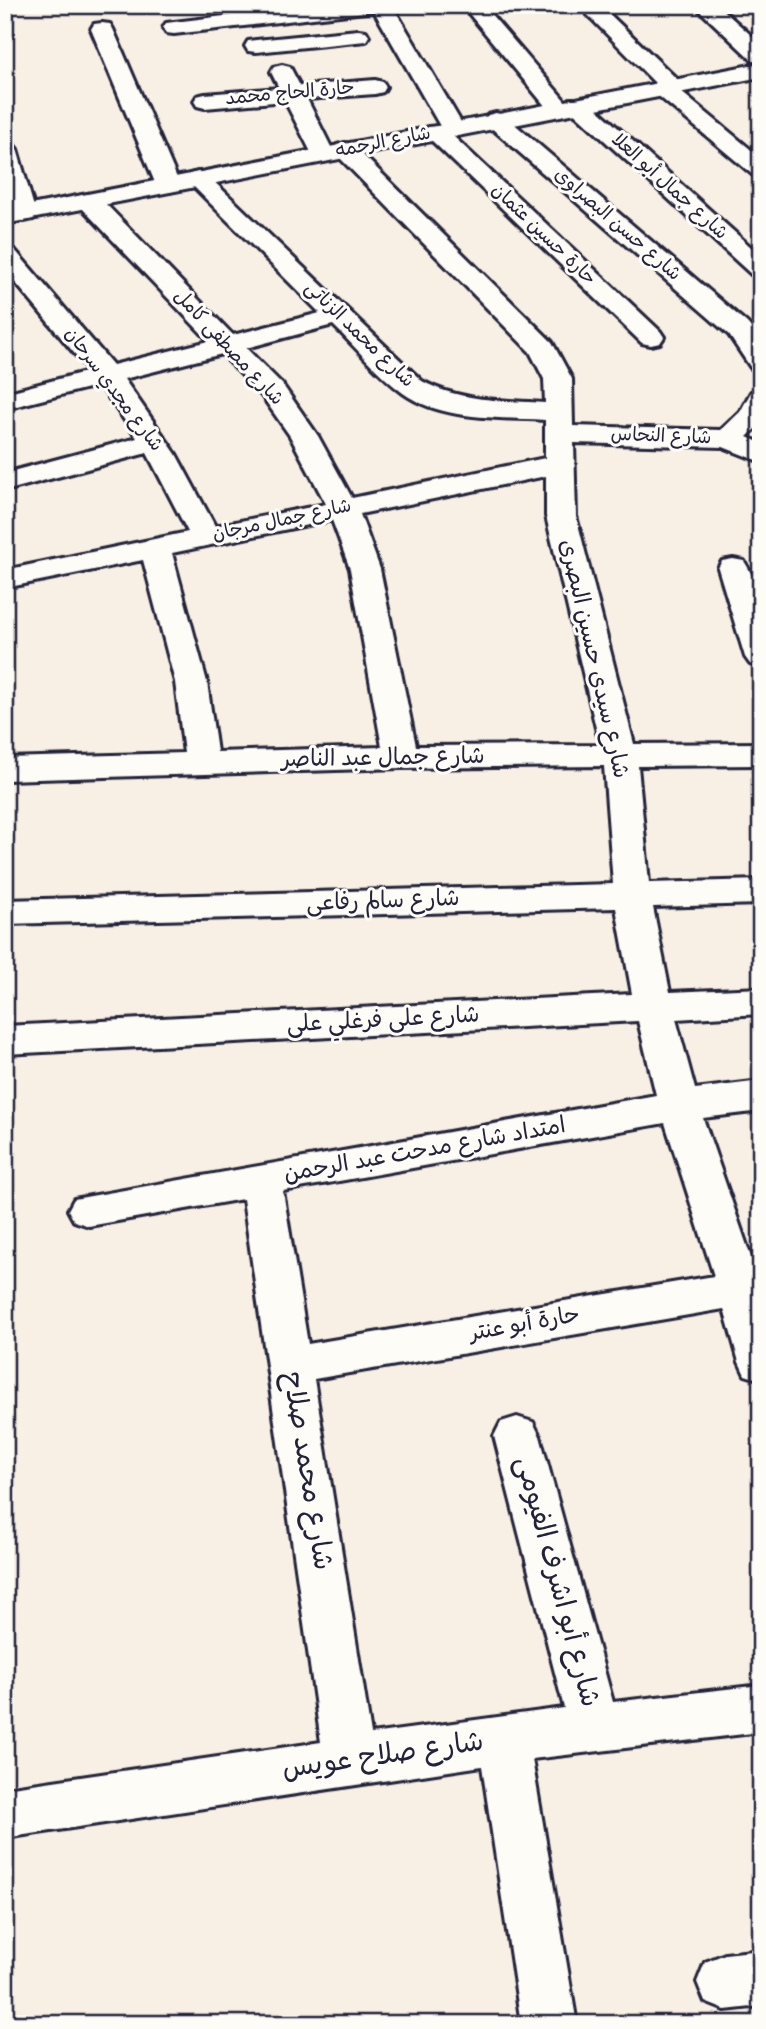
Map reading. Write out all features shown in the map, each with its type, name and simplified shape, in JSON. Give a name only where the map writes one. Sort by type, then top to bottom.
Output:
[{"type":"street","points":[[174,28],[372,5]]},
{"type":"street","name":"حارة حسين عثمان","points":[[381,5],[445,131],[651,337]]},
{"type":"street","name":"شارع جمال أبو العلا","points":[[472,5],[568,106],[761,270]]},
{"type":"street","points":[[588,5],[668,87],[761,170]]},
{"type":"street","points":[[705,5],[761,56]]},
{"type":"street","name":"شارع سيدى حسين البصرى","points":[[256,20],[294,94],[334,152],[542,348],[558,379],[561,516],[620,756],[632,895],[654,1007],[680,1106],[750,1287],[761,1362]]},
{"type":"street","points":[[102,29],[168,185]]},
{"type":"street","points":[[229,49],[358,36]]},
{"type":"street","name":"شارع الرحمه","points":[[14,216],[761,70]]},
{"type":"street","name":"حارة الحاج محمد","points":[[205,101],[375,87]]},
{"type":"street","name":"شارع حسن البصراوى","points":[[496,120],[749,329],[761,362]]},
{"type":"street","points":[[5,149],[14,216]]},
{"type":"street","name":"شارع محمد الزناتى","points":[[198,179],[412,387],[424,395],[558,437]]},
{"type":"street","name":"شارع مصطفى كامل","points":[[89,201],[272,390],[304,436],[343,508],[365,569],[401,757]]},
{"type":"street","name":"شارع مجدي سرحان","points":[[5,254],[107,375],[179,483],[205,537]]},
{"type":"street","points":[[5,401],[338,316]]},
{"type":"street","points":[[728,439],[752,416],[761,398]]},
{"type":"street","name":"شارع النحاس","points":[[558,437],[728,439],[761,453]]},
{"type":"street","name":"شارع جمال مرجان","points":[[5,579],[343,508],[558,437]]},
{"type":"street","points":[[5,482],[154,442]]},
{"type":"street","points":[[155,547],[191,682],[202,764]]},
{"type":"street","points":[[733,568],[761,657]]},
{"type":"street","name":"شارع جمال عبد الناصر","points":[[5,769],[401,757],[761,754]]},
{"type":"street","name":"شارع سالم رفاعى","points":[[5,912],[761,892]]},
{"type":"street","name":"شارع على فرغلي على","points":[[5,1041],[761,1002]]},
{"type":"street","name":"امتداد شارع مدحت عبد الرحمن","points":[[89,1210],[680,1106],[761,1096]]},
{"type":"street","name":"شارع محمد صلاح","points":[[261,1181],[350,1762]]},
{"type":"street","name":"حارة أبو عنتر","points":[[290,1365],[750,1287]]},
{"type":"street","name":"شارع أبو اشرف الفيومى","points":[[517,1436],[595,1728]]},
{"type":"street","name":"شارع صلاح عويس","points":[[5,1813],[503,1739],[761,1708]]},
{"type":"street","points":[[503,1739],[549,2024]]}]
